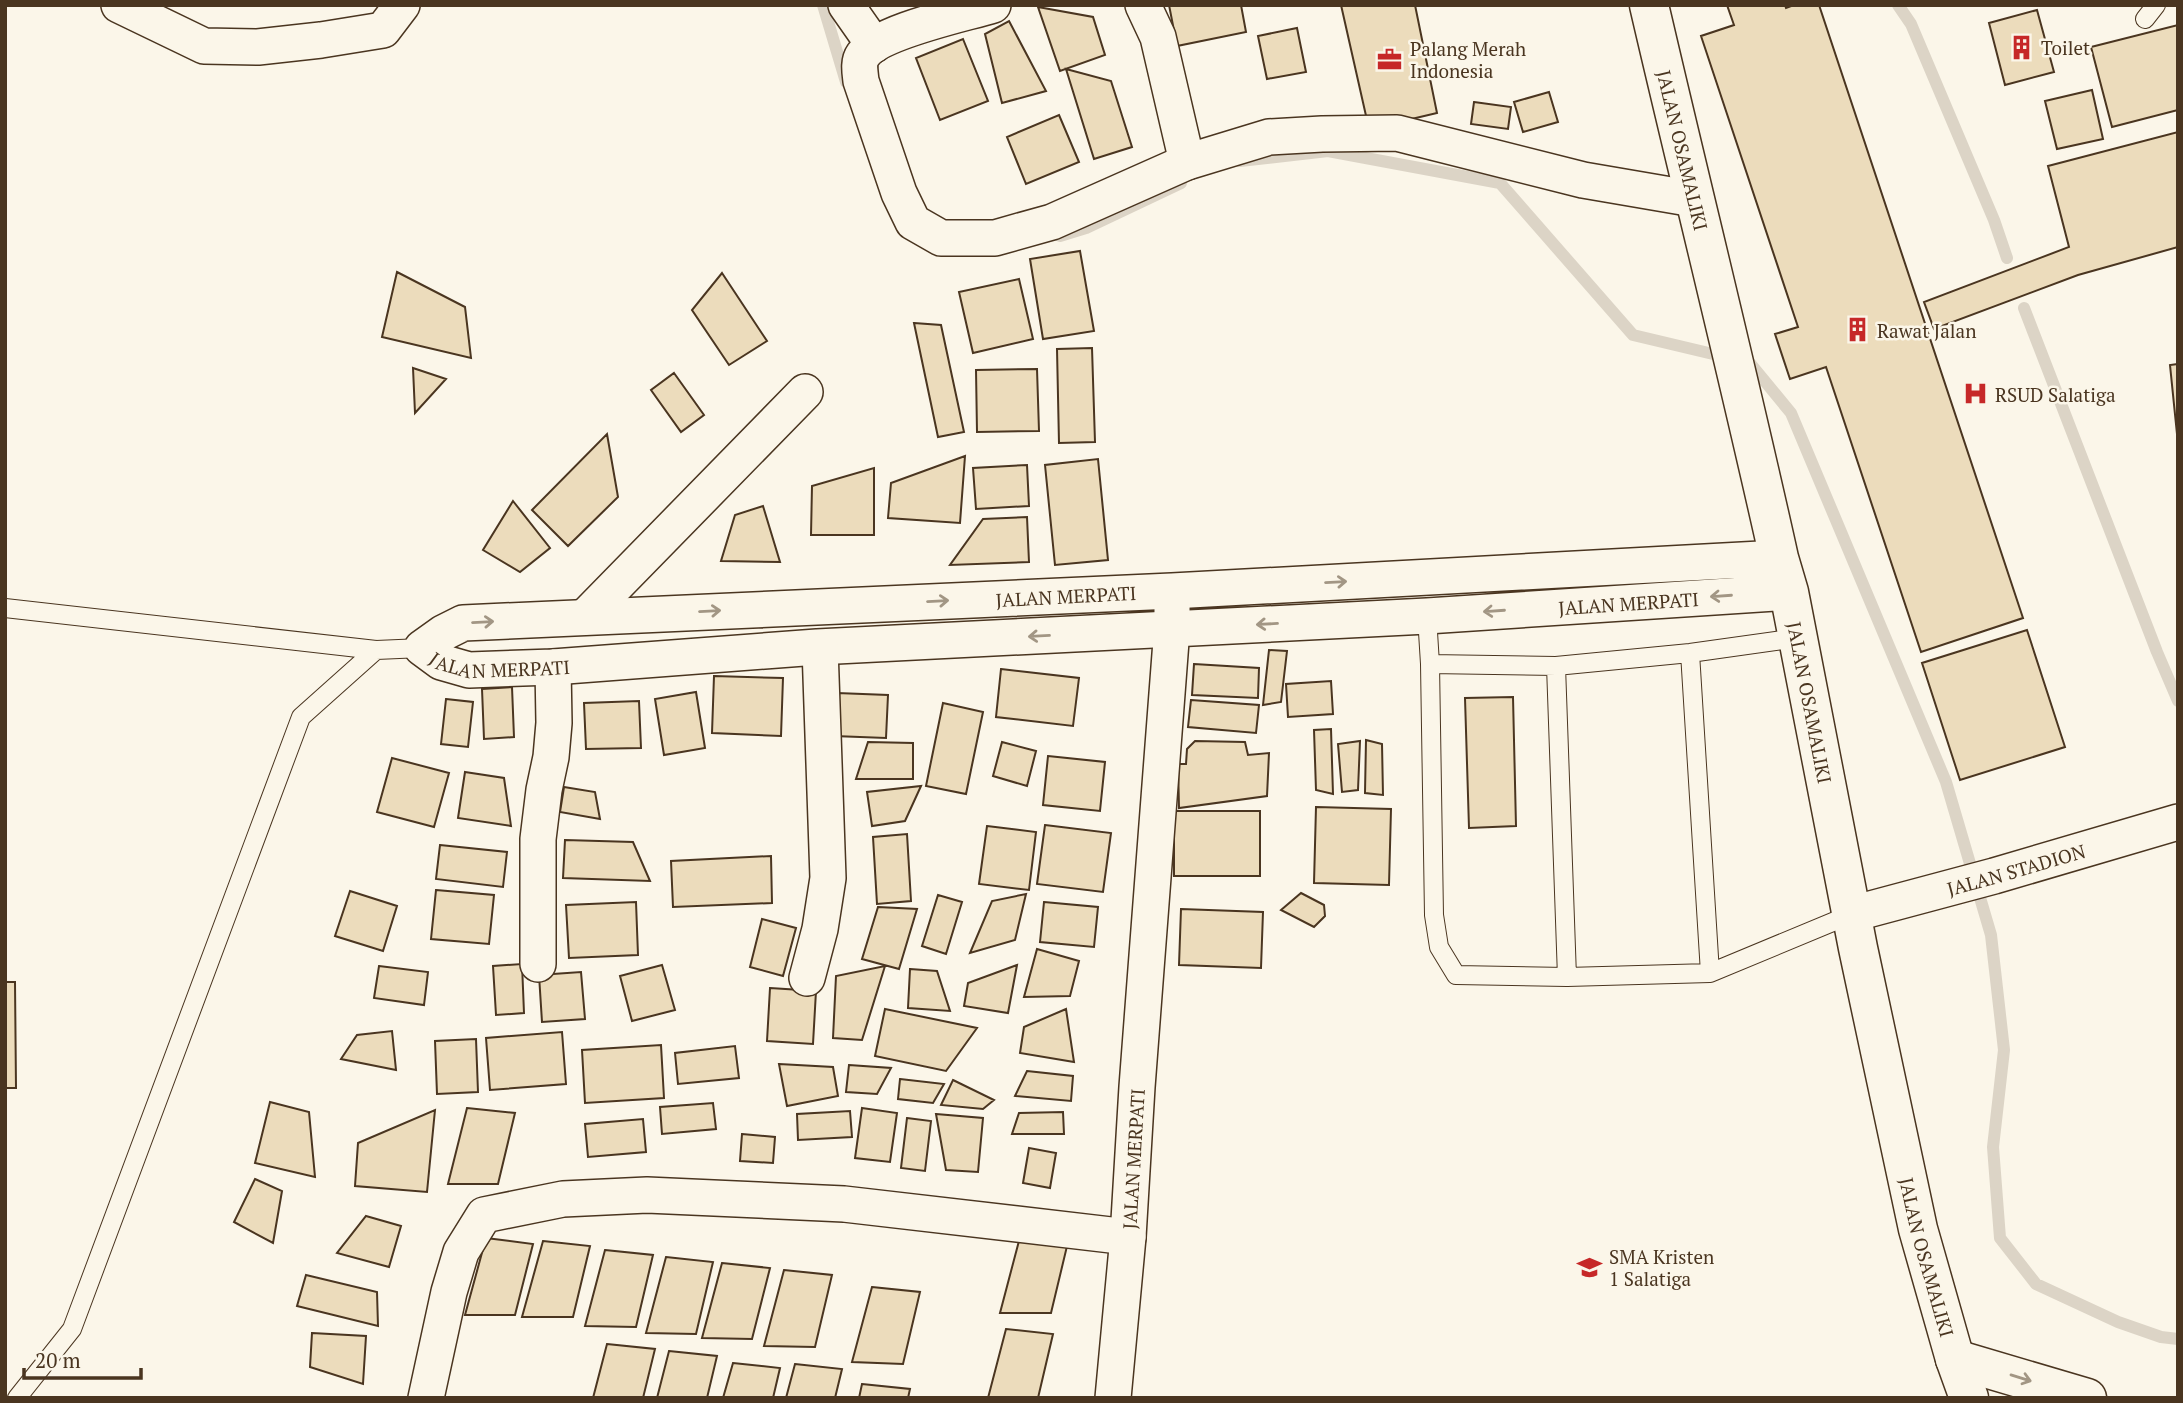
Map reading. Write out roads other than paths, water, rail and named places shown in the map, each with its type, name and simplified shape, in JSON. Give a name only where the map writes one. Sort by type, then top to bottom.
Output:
[{"type":"main road","name":"JALAN OSAMALIKI","points":[[1648,5],[1784,575],[1918,1230],[1969,1398]]},
{"type":"main road","points":[[1955,1359],[2087,1398]]},
{"type":"street","points":[[120,5],[204,46],[258,47],[383,30],[402,5]]},
{"type":"street","points":[[846,5],[874,44]]},
{"type":"street","points":[[993,5],[895,34],[874,44],[863,54],[860,62],[861,81],[899,193],[913,222],[941,238],[995,238],[1052,222],[1187,162],[1269,136],[1397,133],[1583,180],[1694,199]]},
{"type":"street","points":[[1143,5],[1158,37],[1187,162]]},
{"type":"street","points":[[584,617],[805,392]]},
{"type":"street","name":"JALAN MERPATI","points":[[1784,575],[1427,616],[820,648],[553,667],[468,670],[441,662],[422,648],[463,623],[1172,591],[1784,575]]},
{"type":"street","name":"JALAN MERPATI","points":[[1113,1398],[1128,1237],[1172,628],[1172,591]]},
{"type":"street","points":[[807,978],[820,929],[828,878],[820,648]]},
{"type":"street","points":[[538,964],[538,839],[554,723],[553,667]]},
{"type":"street","name":"JALAN STADION","points":[[1852,914],[1959,886],[2178,822]]},
{"type":"street","points":[[426,1398],[449,1292],[461,1252],[484,1215],[563,1199],[647,1195],[844,1204],[1128,1237]]},
{"type":"lane","points":[[5,608],[376,650],[422,648]]},
{"type":"lane","points":[[1427,616],[1434,915],[1439,947],[1456,975],[1567,977],[1710,973],[1852,914]]},
{"type":"lane","points":[[1430,664],[1556,666],[1689,653],[1797,638]]},
{"type":"lane","points":[[17,1398],[72,1329],[301,717],[376,650]]},
{"type":"lane","points":[[1689,653],[1710,973]]},
{"type":"lane","points":[[1556,666],[1567,977]]},
{"type":"waterway","points":[[823,5],[846,82]]},
{"type":"waterway","points":[[1898,5],[1911,24],[1994,220],[2007,258]]},
{"type":"waterway","points":[[1240,161],[1328,151],[1500,183],[1633,335],[1713,354]]},
{"type":"waterway","points":[[1060,236],[1086,228],[1181,183]]},
{"type":"waterway","points":[[2024,308],[2178,701]]},
{"type":"waterway","points":[[1749,362],[1791,413],[1946,782],[1991,935],[2004,1050],[1993,1147],[2000,1238],[2036,1284],[2118,1322],[2161,1337],[2178,1339]]},
{"type":"place","name":"Toilet","points":[[2021,47]]},
{"type":"place","name":"Palang Merah Indonesia","points":[[1390,59]]},
{"type":"place","name":"Rawat Jalan","points":[[1857,330]]},
{"type":"place","name":"RSUD Salatiga","points":[[1975,394]]},
{"type":"place","name":"SMA Kristen 1 Salatiga","points":[[1589,1267]]}]
